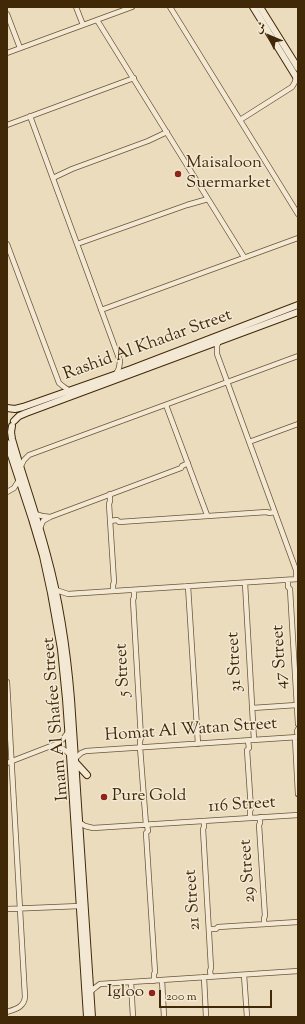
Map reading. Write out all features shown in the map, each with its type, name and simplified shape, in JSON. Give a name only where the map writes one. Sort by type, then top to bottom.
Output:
[{"type":"street","points":[[76,7],[83,25]]},
{"type":"street","points":[[7,53],[132,7]]},
{"type":"street","points":[[170,7],[298,214]]},
{"type":"street","points":[[240,120],[292,87],[297,78],[253,7]]},
{"type":"street","points":[[260,7],[298,68]]},
{"type":"street","points":[[7,14],[20,48]]},
{"type":"street","points":[[97,20],[244,257]]},
{"type":"street","points":[[7,125],[134,78]]},
{"type":"street","points":[[292,87],[298,87]]},
{"type":"street","points":[[30,116],[120,361],[131,369]]},
{"type":"street","points":[[52,176],[168,134]]},
{"type":"street","points":[[77,245],[207,197]]},
{"type":"street","points":[[101,310],[298,238]]},
{"type":"street","points":[[7,244],[59,383],[55,396]]},
{"type":"street","points":[[7,264],[14,262]]},
{"type":"street","name":"Rashid Al Khadar Street","points":[[7,408],[19,408],[70,391],[298,305]]},
{"type":"street","name":"Rashid Al Khadar Street","points":[[11,425],[26,413],[298,312]]},
{"type":"street","points":[[217,354],[217,346],[219,341]]},
{"type":"street","points":[[206,347],[213,350],[217,354]]},
{"type":"street","name":"47 Street","points":[[217,354],[297,571],[288,587],[290,589],[298,724]]},
{"type":"street","points":[[16,452],[23,455],[29,455],[298,356]]},
{"type":"street","points":[[116,374],[120,361]]},
{"type":"street","points":[[59,383],[70,391]]},
{"type":"street","points":[[166,405],[208,515]]},
{"type":"street","points":[[7,408],[13,415],[11,425]]},
{"type":"street","points":[[249,442],[298,424]]},
{"type":"street","name":"Imam Al Shafee Street","points":[[11,425],[11,436],[40,528],[56,590],[68,661],[74,745],[80,906],[87,1017]]},
{"type":"street","name":"Imam Al Shafee Street","points":[[7,443],[43,556],[54,606],[62,662],[68,732],[74,759],[92,1017]]},
{"type":"street","points":[[21,466],[29,455]]},
{"type":"street","points":[[40,528],[43,521],[50,517],[188,465]]},
{"type":"street","points":[[9,491],[15,487],[19,480]]},
{"type":"street","points":[[9,491],[23,494]]},
{"type":"street","points":[[108,495],[107,502],[109,504],[113,585],[115,591]]},
{"type":"street","points":[[110,522],[117,520],[119,522],[208,515],[269,513],[275,511]]},
{"type":"street","points":[[35,514],[50,517]]},
{"type":"street","points":[[56,590],[68,594],[293,580]]},
{"type":"street","name":"31 Street","points":[[245,583],[252,708],[249,747],[247,750],[250,812],[255,818]]},
{"type":"street","points":[[188,586],[198,744]]},
{"type":"street","name":"5 Street","points":[[132,590],[131,598],[133,600],[141,738],[143,741],[141,747],[146,825],[145,831],[155,972],[157,974],[164,1017]]},
{"type":"street","points":[[59,603],[68,594]]},
{"type":"street","points":[[7,682],[9,762],[25,999],[21,1006],[7,1015]]},
{"type":"street","points":[[252,708],[297,705]]},
{"type":"street","points":[[298,729],[298,794]]},
{"type":"street","points":[[9,762],[60,742],[68,732]]},
{"type":"street","name":"Homat Al Watan Street","points":[[74,759],[86,751],[297,738]]},
{"type":"street","name":"Homat Al Watan Street","points":[[74,745],[86,751]]},
{"type":"street","points":[[52,746],[64,749],[87,775]]},
{"type":"street","name":"116 Street","points":[[79,822],[85,826],[93,828],[298,815]]},
{"type":"street","name":"29 Street","points":[[255,818],[259,825],[265,924]]},
{"type":"street","name":"21 Street","points":[[202,821],[201,828],[203,830],[213,971],[212,977]]},
{"type":"street","name":"116 Street","points":[[80,836],[85,831],[93,828]]},
{"type":"street","points":[[7,909],[80,906]]},
{"type":"street","points":[[209,927],[298,922]]},
{"type":"street","points":[[89,976],[100,984],[298,971]]},
{"type":"street","points":[[244,975],[247,1017]]},
{"type":"street","points":[[204,977],[206,1017]]},
{"type":"street","points":[[131,982],[133,1017]]},
{"type":"street","points":[[90,992],[100,984]]},
{"type":"place","name":"Maisaloon Suermarket","points":[[178,174]]},
{"type":"place","name":"Pure Gold","points":[[104,797]]},
{"type":"place","name":"Igloo","points":[[152,993]]}]
